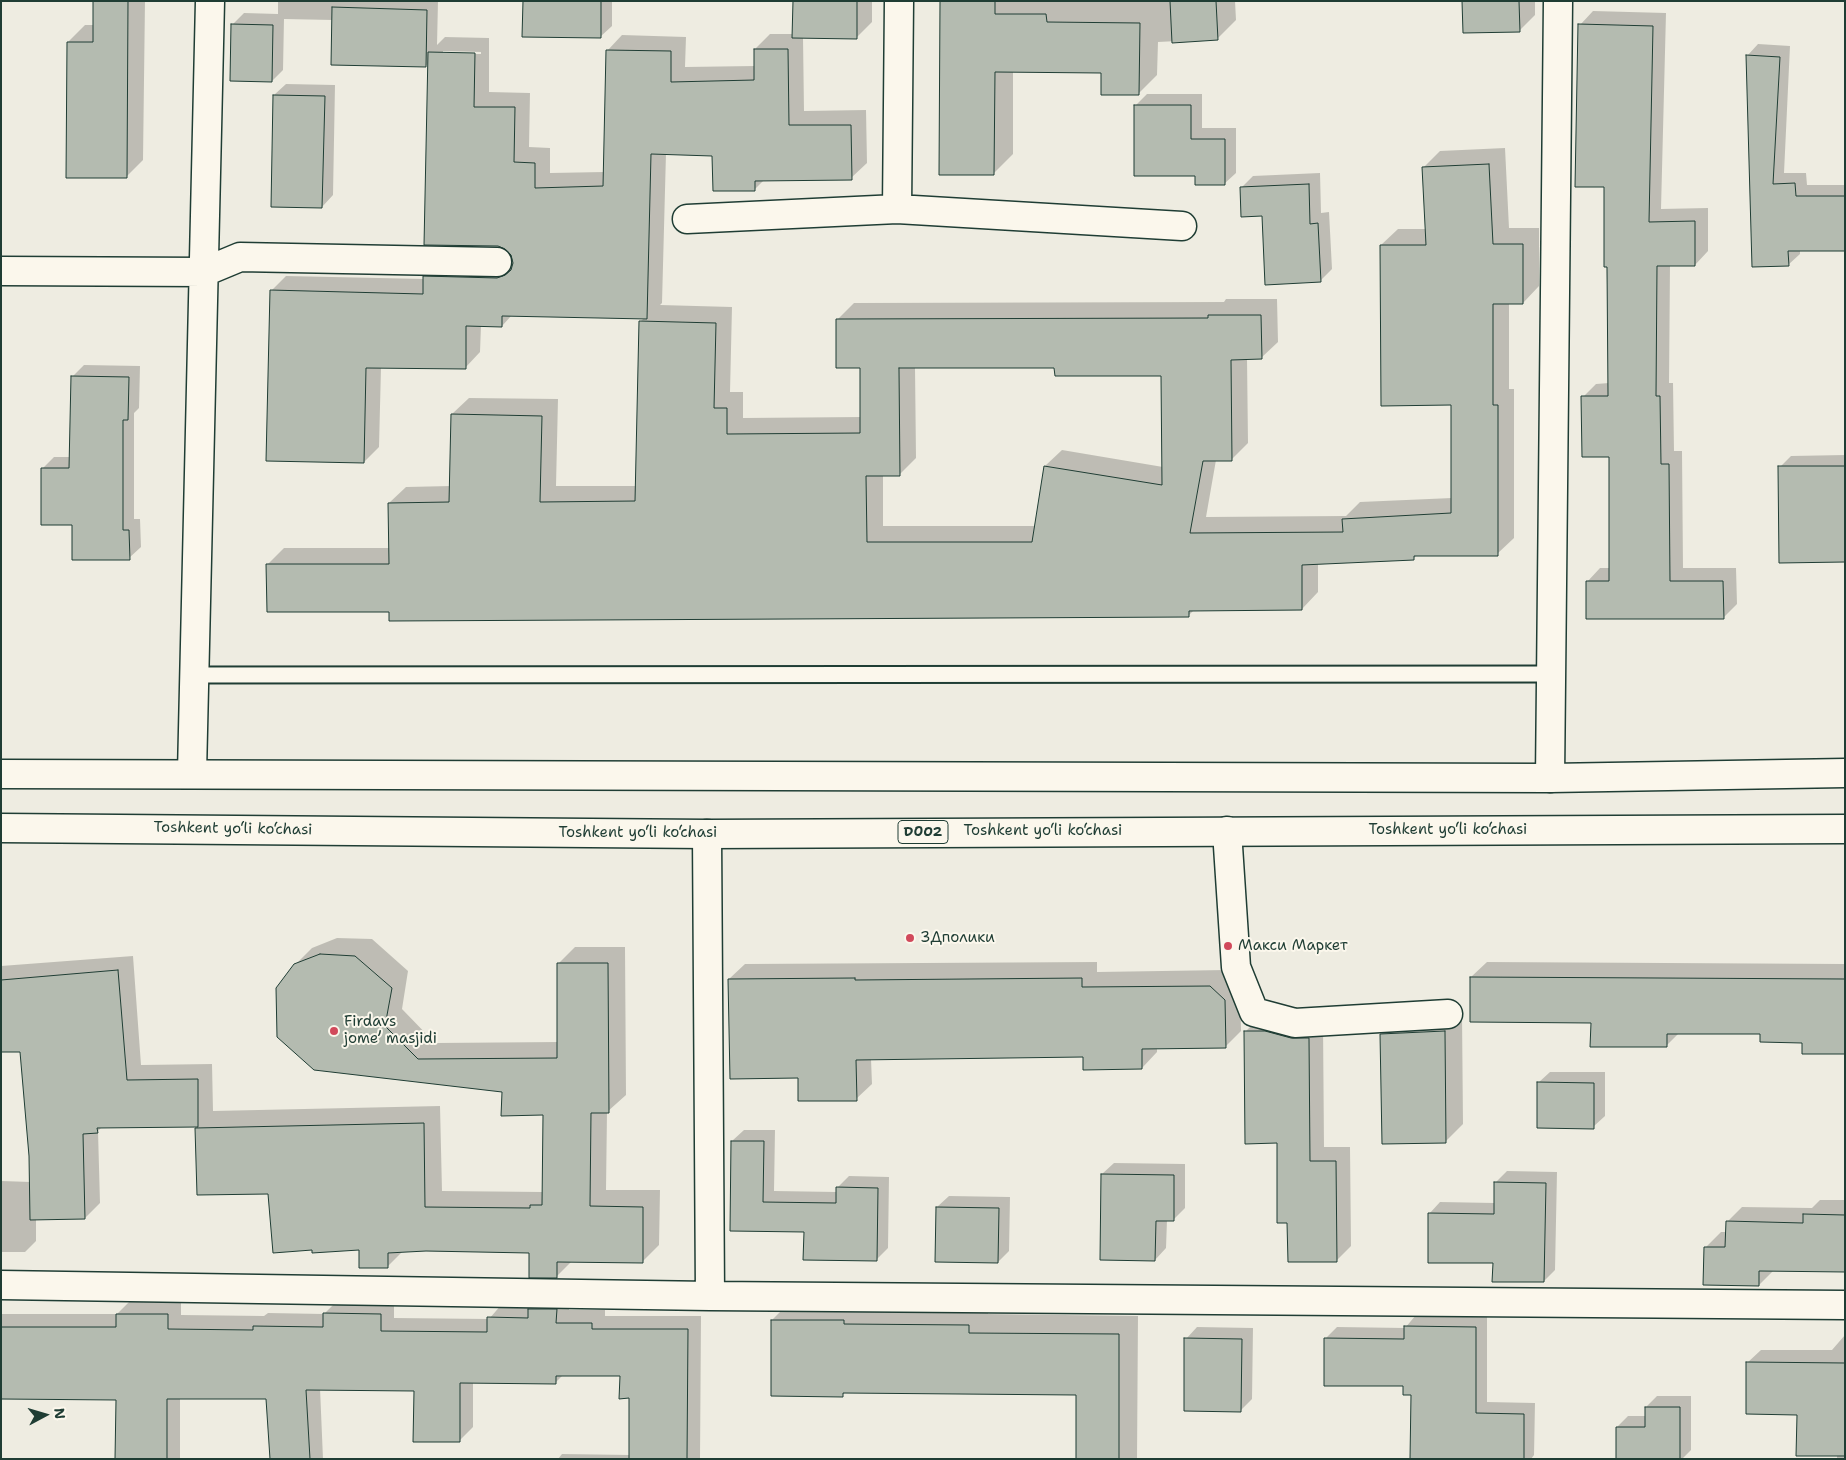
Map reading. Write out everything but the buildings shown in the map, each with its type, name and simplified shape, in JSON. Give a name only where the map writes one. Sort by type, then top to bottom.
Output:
[{"type":"main road","points":[[192,773],[210,1]]},
{"type":"main road","points":[[898,209],[899,1]]},
{"type":"main road","points":[[1550,778],[1558,1]]},
{"type":"main road","points":[[687,219],[898,209],[1182,226]]},
{"type":"main road","points":[[1,271],[204,272],[240,257],[497,262]]},
{"type":"main road","points":[[1,774],[1550,778],[1845,773]]},
{"type":"main road","name":"Toshkent yo‘li ko‘chasi","points":[[1,828],[706,834],[1227,830],[1845,829]]},
{"type":"main road","points":[[1227,830],[1236,967],[1254,1012],[1295,1024],[1448,1014]]},
{"type":"main road","points":[[706,834],[710,1296]]},
{"type":"main road","points":[[1,1285],[710,1296],[1845,1305]]},
{"type":"lane","points":[[194,674],[1551,674]]},
{"type":"place","name":"3Дполики","points":[[910,938]]},
{"type":"place","name":"Макси Маркет","points":[[1228,946]]},
{"type":"place","name":"Firdavs jome’ masjidi","points":[[334,1031]]}]
